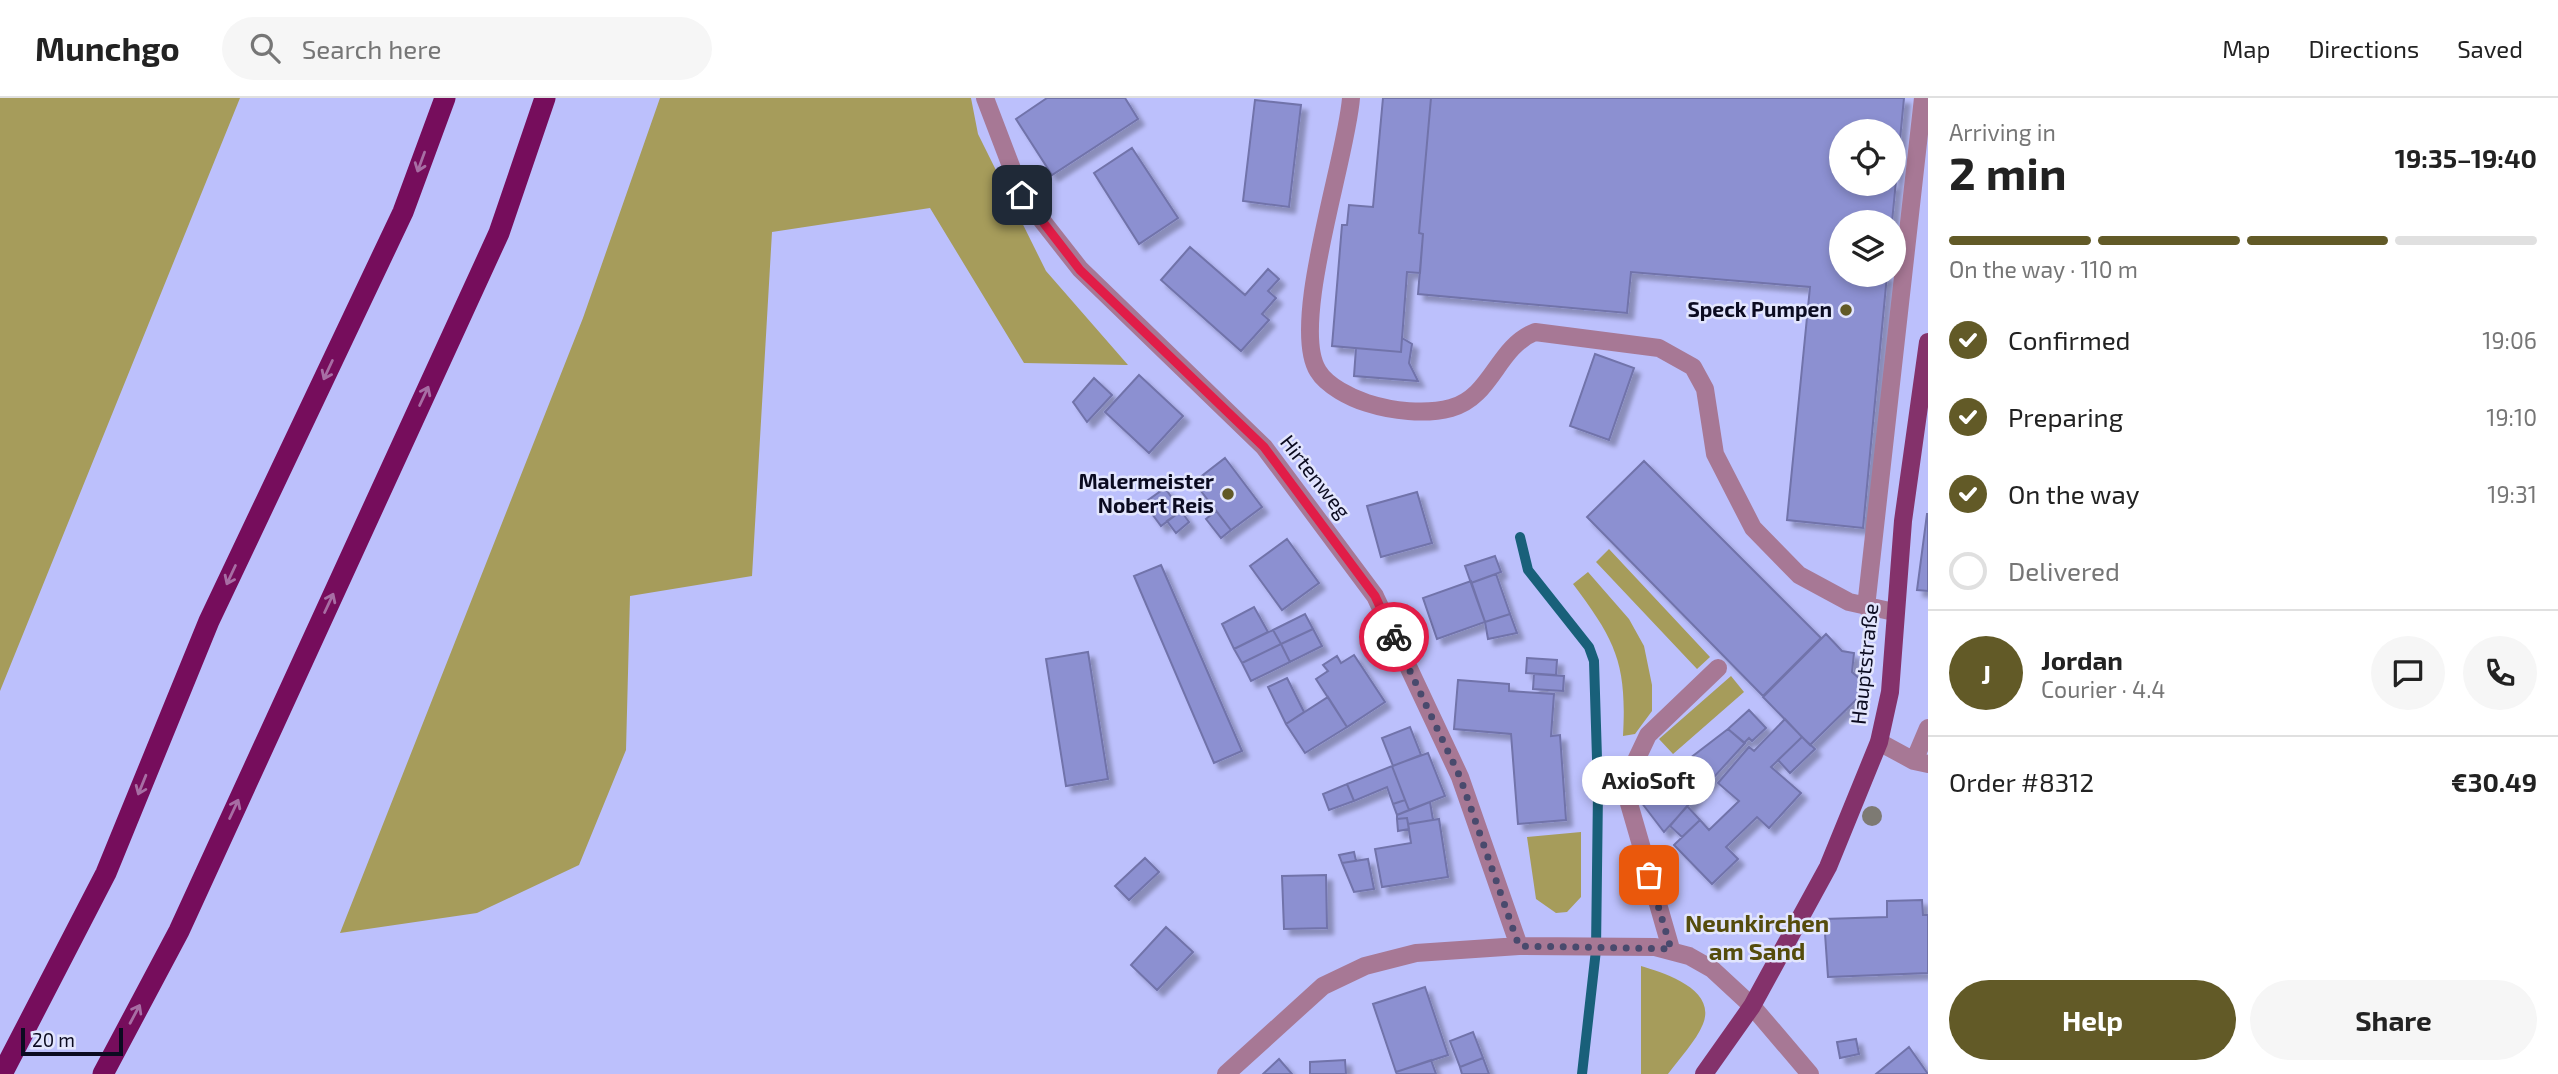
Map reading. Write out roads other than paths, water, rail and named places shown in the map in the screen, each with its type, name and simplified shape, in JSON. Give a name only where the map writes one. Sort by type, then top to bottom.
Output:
[{"type":"highway","points":[[2,1074],[106,873],[209,621],[403,212],[445,98]]},
{"type":"highway","points":[[103,1074],[179,931],[493,246],[545,98]]},
{"type":"main road","name":"Hauptstraße","points":[[1704,1074],[1752,1006],[1828,867],[1879,742],[1889,692],[1903,521],[1928,342]]},
{"type":"street","name":"Hirtenweg","points":[[985,98],[1022,195],[1080,270],[1264,447],[1375,596],[1460,777],[1519,946]]},
{"type":"street","points":[[1351,98],[1344,145],[1317,260],[1312,352],[1318,371],[1354,399],[1380,407],[1420,411],[1450,408],[1472,399],[1519,338],[1535,332],[1659,348],[1693,367],[1705,389],[1715,454],[1753,528],[1799,575],[1867,607],[1894,612]]},
{"type":"street","points":[[1867,607],[1923,98]]},
{"type":"street","points":[[1663,948],[1628,800],[1630,773],[1648,735],[1718,667]]},
{"type":"street","points":[[1879,742],[1921,763],[1928,728]]},
{"type":"street","points":[[1226,1074],[1323,986],[1366,966],[1416,953],[1519,946],[1663,948],[1712,969],[1752,1006],[1810,1074]]},
{"type":"waterway","points":[[1520,537],[1528,570],[1589,647],[1594,661],[1598,791],[1596,950],[1582,1074]]},
{"type":"place","name":"Speck Pumpen","points":[[1846,310]]},
{"type":"place","name":"Malermeister Nobert Reis","points":[[1228,494]]},
{"type":"place","name":"AxioSoft","points":[[1649,875]]},
{"type":"district","name":"Neunkirchen am Sand","points":[[1757,938]]}]
